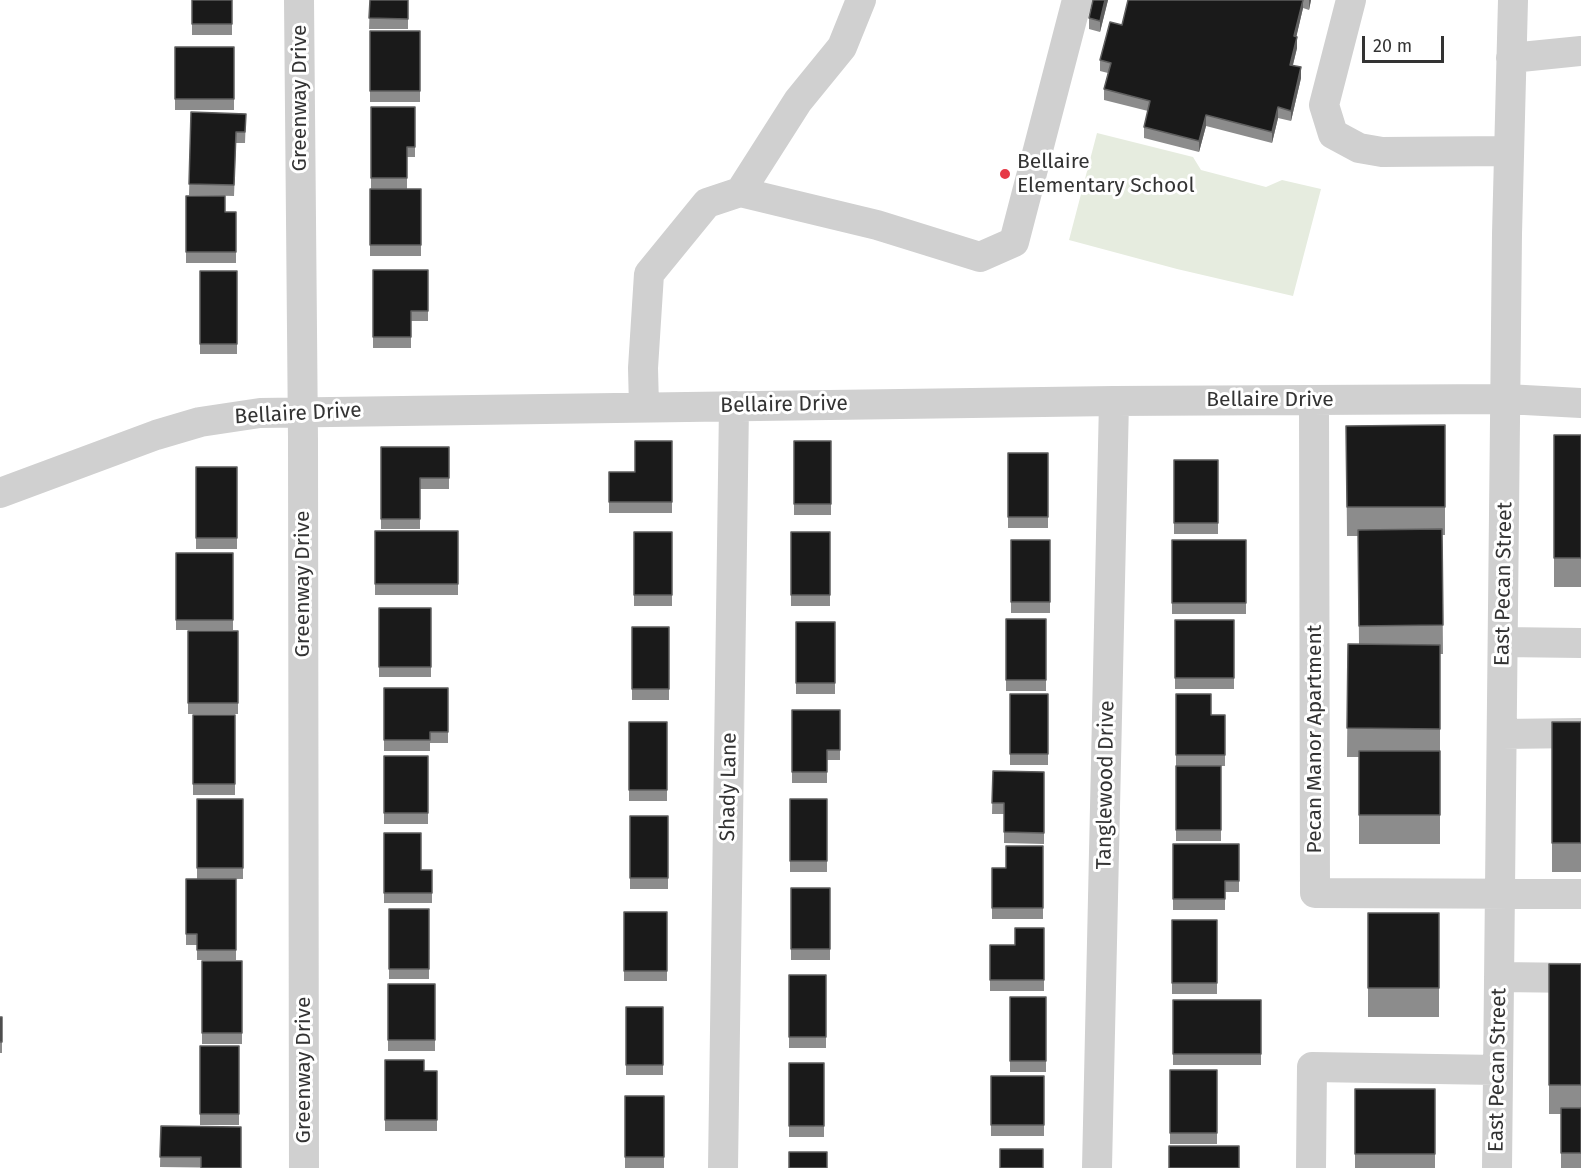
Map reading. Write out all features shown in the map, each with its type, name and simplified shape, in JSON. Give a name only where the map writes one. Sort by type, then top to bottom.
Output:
[{"type":"street","name":"Greenway Drive","points":[[299,0],[304,1168]]},
{"type":"street","points":[[740,192],[798,101],[842,47],[861,0]]},
{"type":"street","points":[[644,407],[643,368],[650,274],[706,203],[740,192],[877,225],[980,257],[1014,242],[1077,0]]},
{"type":"street","points":[[1351,0],[1324,105],[1333,134],[1359,148],[1382,152],[1509,151]]},
{"type":"street","name":"East Pecan Street","points":[[1497,1168],[1509,151],[1513,0]]},
{"type":"street","points":[[1511,58],[1581,51]]},
{"type":"street","name":"Bellaire Drive","points":[[0,493],[156,435],[200,422],[260,413],[1114,401],[1506,399],[1581,403]]},
{"type":"street","name":"Pecan Manor Apartment","points":[[1314,400],[1315,893],[1500,893]]},
{"type":"street","name":"Tanglewood Drive","points":[[1097,1168],[1114,401]]},
{"type":"street","name":"Shady Lane","points":[[723,1168],[734,406]]},
{"type":"street","points":[[1503,642],[1581,643]]},
{"type":"street","points":[[1502,734],[1581,733]]},
{"type":"street","points":[[1500,893],[1581,894]]},
{"type":"street","points":[[1499,977],[1581,978]]},
{"type":"street","points":[[1311,1168],[1312,1067],[1498,1070]]},
{"type":"shaded area","points":[[1097,133],[1193,157],[1201,170],[1266,187],[1282,180],[1321,189],[1293,296],[1177,269],[1069,240]]},
{"type":"building","points":[[192,0],[232,0],[232,24],[192,24]]},
{"type":"building","points":[[370,0],[408,0],[408,19],[369,18]]},
{"type":"building","points":[[1093,0],[1105,0],[1100,21],[1089,18]]},
{"type":"building","points":[[1128,0],[1303,0],[1290,65],[1301,67],[1291,111],[1278,107],[1272,132],[1206,115],[1199,141],[1144,127],[1150,101],[1104,89],[1111,63],[1100,60],[1110,22],[1122,25]]},
{"type":"building","points":[[370,31],[420,31],[420,91],[370,91]]},
{"type":"building","points":[[175,47],[234,47],[234,99],[175,99]]},
{"type":"building","points":[[371,107],[415,107],[415,147],[407,147],[407,178],[371,178]]},
{"type":"building","points":[[191,112],[246,114],[245,132],[236,132],[234,185],[189,184]]},
{"type":"building","points":[[370,189],[421,189],[421,245],[370,245]]},
{"type":"building","points":[[186,196],[225,196],[225,212],[236,212],[236,252],[186,252]]},
{"type":"building","points":[[373,270],[428,270],[428,311],[411,311],[411,337],[373,337]]},
{"type":"building","points":[[200,271],[237,271],[237,344],[200,344]]},
{"type":"building","points":[[1445,425],[1445,507],[1347,507],[1346,426]]},
{"type":"building","points":[[1554,435],[1581,435],[1581,558],[1554,558]]},
{"type":"building","points":[[635,441],[672,441],[672,502],[609,502],[609,472],[635,472]]},
{"type":"building","points":[[794,441],[831,441],[831,504],[794,504]]},
{"type":"building","points":[[381,447],[449,447],[449,478],[420,478],[420,519],[381,519]]},
{"type":"building","points":[[1008,453],[1048,453],[1048,517],[1008,517]]},
{"type":"building","points":[[1174,460],[1218,460],[1218,523],[1174,523]]},
{"type":"building","points":[[196,467],[237,467],[237,538],[196,538]]},
{"type":"building","points":[[1442,529],[1443,625],[1359,626],[1358,530]]},
{"type":"building","points":[[375,531],[458,531],[458,584],[375,584]]},
{"type":"building","points":[[634,532],[672,532],[672,595],[634,595]]},
{"type":"building","points":[[791,532],[830,532],[830,595],[791,595]]},
{"type":"building","points":[[1011,540],[1050,540],[1050,602],[1011,602]]},
{"type":"building","points":[[1172,540],[1246,540],[1246,603],[1172,603]]},
{"type":"building","points":[[176,553],[233,553],[233,620],[176,620]]},
{"type":"building","points":[[379,608],[431,608],[431,667],[379,667]]},
{"type":"building","points":[[1006,619],[1046,619],[1046,680],[1006,680]]},
{"type":"building","points":[[1175,620],[1234,620],[1234,678],[1175,678]]},
{"type":"building","points":[[796,622],[835,622],[835,683],[796,683]]},
{"type":"building","points":[[632,627],[669,627],[669,689],[632,689]]},
{"type":"building","points":[[188,631],[238,631],[238,703],[188,703]]},
{"type":"building","points":[[1348,644],[1440,645],[1440,729],[1347,728]]},
{"type":"building","points":[[384,688],[448,688],[448,732],[430,732],[430,740],[384,740]]},
{"type":"building","points":[[1010,694],[1048,694],[1048,754],[1010,754]]},
{"type":"building","points":[[1176,694],[1211,694],[1211,715],[1225,715],[1225,755],[1176,755]]},
{"type":"building","points":[[792,710],[840,710],[840,750],[827,750],[827,772],[792,772]]},
{"type":"building","points":[[193,715],[235,715],[235,784],[193,784]]},
{"type":"building","points":[[629,722],[667,722],[667,790],[629,790]]},
{"type":"building","points":[[1552,722],[1581,722],[1581,843],[1552,843]]},
{"type":"building","points":[[1359,751],[1440,751],[1440,815],[1359,815]]},
{"type":"building","points":[[384,756],[428,756],[428,813],[384,813]]},
{"type":"building","points":[[1176,766],[1221,766],[1221,830],[1176,830]]},
{"type":"building","points":[[993,771],[1044,772],[1044,833],[1004,832],[1004,803],[992,803]]},
{"type":"building","points":[[197,799],[243,799],[243,868],[197,868]]},
{"type":"building","points":[[790,799],[827,799],[827,861],[790,861]]},
{"type":"building","points":[[630,816],[668,816],[668,878],[630,878]]},
{"type":"building","points":[[384,833],[421,833],[421,870],[432,870],[432,893],[384,893]]},
{"type":"building","points":[[1173,844],[1239,844],[1239,881],[1225,881],[1225,899],[1173,899]]},
{"type":"building","points":[[1006,846],[1043,846],[1043,908],[992,908],[992,868],[1006,868]]},
{"type":"building","points":[[186,879],[236,879],[236,950],[197,950],[197,934],[186,934]]},
{"type":"building","points":[[791,888],[830,888],[830,949],[791,949]]},
{"type":"building","points":[[389,909],[429,909],[429,969],[389,969]]},
{"type":"building","points":[[624,912],[667,912],[667,971],[624,971]]},
{"type":"building","points":[[1368,913],[1439,913],[1439,988],[1368,988]]},
{"type":"building","points":[[1172,920],[1217,920],[1217,983],[1172,983]]},
{"type":"building","points":[[1015,928],[1044,928],[1044,980],[990,980],[990,945],[1015,945]]},
{"type":"building","points":[[202,961],[242,961],[242,1033],[202,1033]]},
{"type":"building","points":[[1549,964],[1581,964],[1581,1085],[1549,1085]]},
{"type":"building","points":[[789,975],[826,975],[826,1037],[789,1037]]},
{"type":"building","points":[[388,984],[435,984],[435,1040],[388,1040]]},
{"type":"building","points":[[1010,997],[1046,997],[1046,1061],[1010,1061]]},
{"type":"building","points":[[1173,1000],[1261,1000],[1261,1054],[1173,1054]]},
{"type":"building","points":[[626,1007],[663,1007],[663,1065],[626,1065]]},
{"type":"building","points":[[0,1017],[2,1017],[2,1042],[0,1042]]},
{"type":"building","points":[[200,1046],[239,1046],[239,1114],[200,1114]]},
{"type":"building","points":[[385,1060],[424,1060],[424,1071],[437,1071],[437,1120],[385,1120]]},
{"type":"building","points":[[789,1063],[824,1063],[824,1126],[789,1126]]},
{"type":"building","points":[[1170,1070],[1217,1070],[1217,1133],[1170,1133]]},
{"type":"building","points":[[991,1076],[1044,1076],[1044,1125],[991,1125]]},
{"type":"building","points":[[1355,1089],[1435,1089],[1435,1154],[1355,1154]]},
{"type":"building","points":[[625,1096],[664,1096],[664,1157],[625,1157]]},
{"type":"building","points":[[1561,1108],[1581,1108],[1581,1153],[1561,1153]]},
{"type":"building","points":[[161,1126],[241,1127],[241,1168],[201,1168],[201,1157],[160,1157]]},
{"type":"building","points":[[1169,1146],[1239,1146],[1239,1168],[1169,1168]]},
{"type":"building","points":[[1000,1149],[1043,1149],[1043,1168],[1000,1168]]},
{"type":"building","points":[[789,1152],[827,1152],[827,1168],[789,1168]]},
{"type":"place","name":"Bellaire Elementary School","points":[[1005,174]]}]
